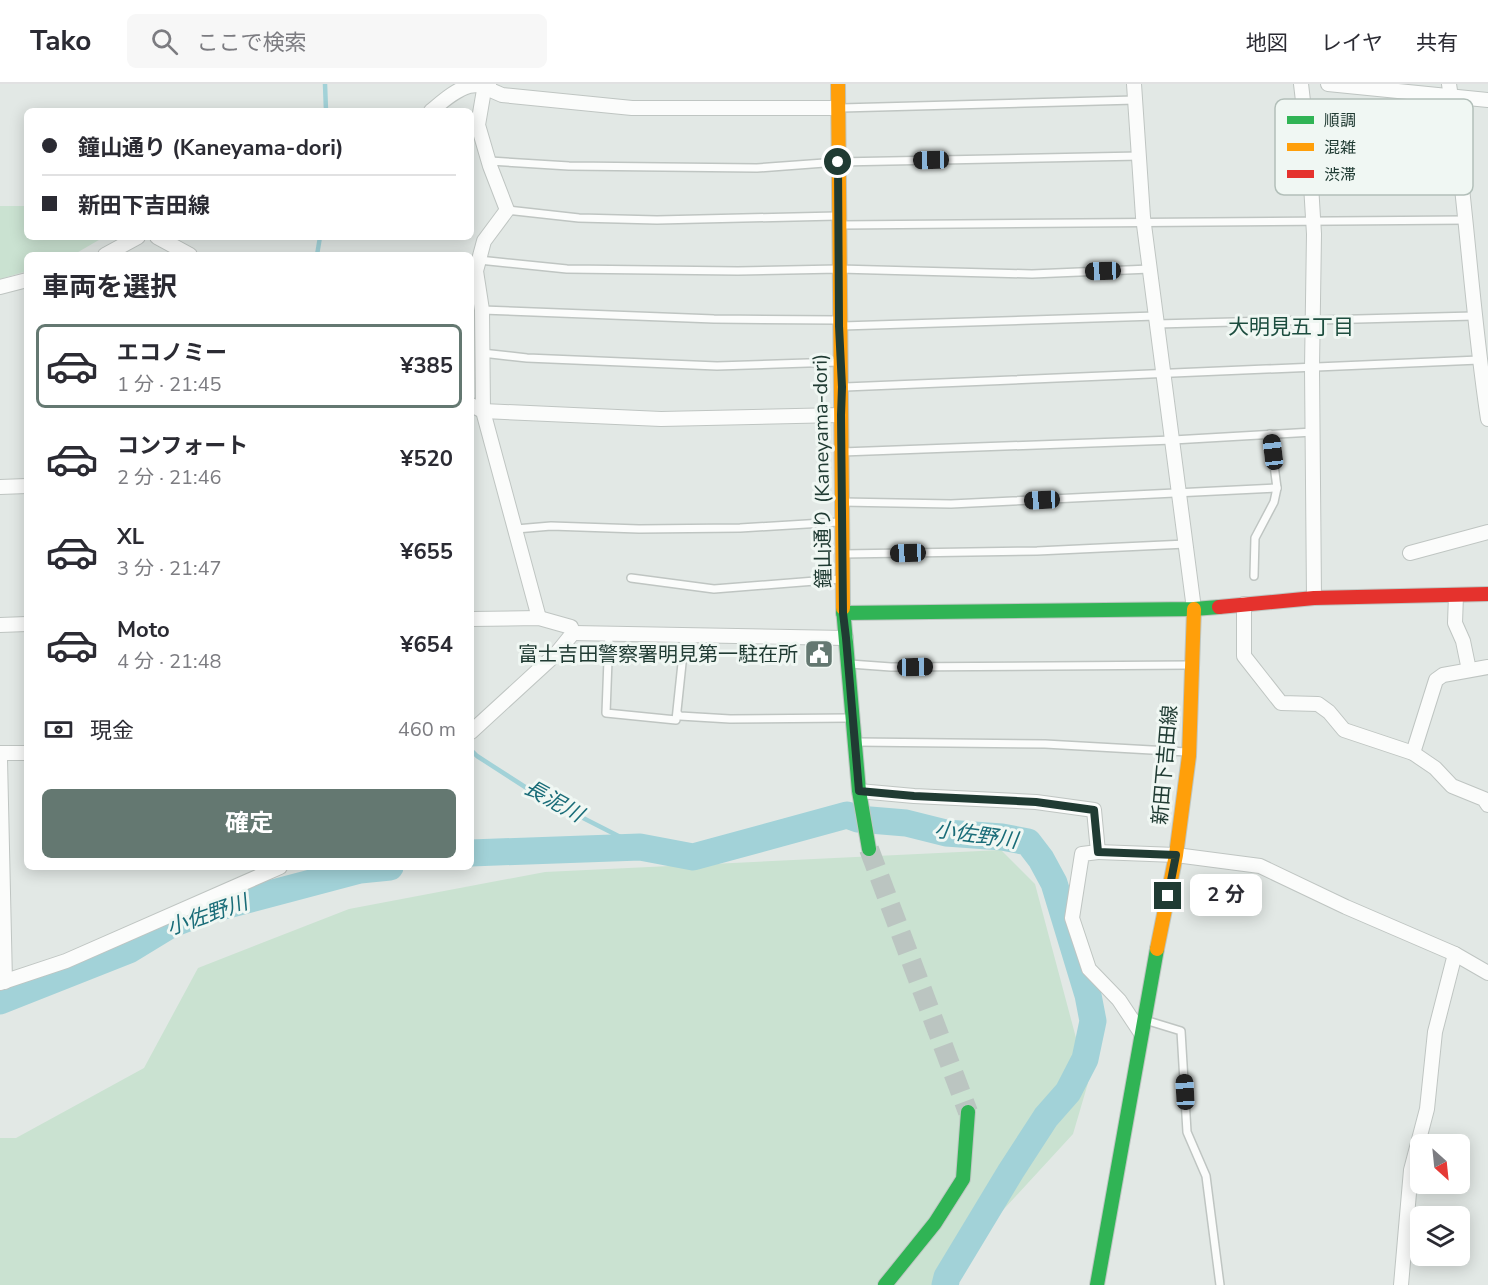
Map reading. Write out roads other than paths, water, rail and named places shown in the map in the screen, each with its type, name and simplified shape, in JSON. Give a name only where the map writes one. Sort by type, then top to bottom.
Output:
[{"type":"main road","name":"鐘山通り (Kaneyama-dori)","points":[[838,84],[843,613],[1194,609]]},
{"type":"main road","points":[[1194,609],[1314,598],[1488,594]]},
{"type":"main road","name":"新田下吉田線","points":[[1097,1285],[1176,855],[1190,752],[1194,609]]},
{"type":"main road","points":[[843,613],[859,791],[869,849]]},
{"type":"main road","points":[[885,1285],[935,1222],[963,1179],[968,1112]]},
{"type":"street","points":[[1134,84],[1144,223],[1194,609]]},
{"type":"street","points":[[1300,84],[1302,99]]},
{"type":"street","points":[[1328,84],[1450,90],[1488,100]]},
{"type":"street","points":[[435,108],[462,89],[472,85],[486,86],[502,95],[632,108],[838,108]]},
{"type":"street","points":[[486,86],[478,124],[507,210],[484,241],[476,271],[482,310],[482,352],[477,408],[516,529],[539,618]]},
{"type":"street","points":[[1311,195],[1314,598]]},
{"type":"street","points":[[1464,195],[1474,316],[1488,419]]},
{"type":"street","points":[[110,252],[132,240]]},
{"type":"street","points":[[162,240],[184,252]]},
{"type":"street","points":[[0,287],[24,281]]},
{"type":"street","points":[[477,408],[661,419],[841,415]]},
{"type":"street","points":[[0,487],[24,486]]},
{"type":"street","points":[[1410,553],[1488,532]]},
{"type":"street","points":[[1456,595],[1455,623],[1469,670]]},
{"type":"street","points":[[1244,604],[1244,656],[1281,703],[1318,704],[1329,712],[1344,730],[1413,753],[1435,768],[1452,786],[1484,799],[1488,805]]},
{"type":"street","points":[[474,619],[539,618],[572,627],[573,633],[556,654],[474,729]]},
{"type":"street","points":[[0,625],[24,624]]},
{"type":"street","points":[[573,633],[846,638]]},
{"type":"street","points":[[1413,753],[1436,680],[1443,675],[1488,667]]},
{"type":"street","points":[[0,753],[24,753]]},
{"type":"street","points":[[0,759],[3,982],[66,961],[272,870]]},
{"type":"street","points":[[859,791],[1036,802],[1094,810],[1098,852]]},
{"type":"street","points":[[1143,1026],[1089,969],[1072,918],[1082,855],[1098,852],[1176,855],[1260,866],[1346,908],[1455,954],[1488,973]]},
{"type":"street","points":[[1401,1285],[1411,1170],[1427,1109],[1435,1032],[1455,954]]},
{"type":"lane","points":[[838,108],[1135,100]]},
{"type":"lane","points":[[490,162],[569,166],[757,168],[838,162],[1140,156]]},
{"type":"lane","points":[[507,210],[579,218],[657,220],[1144,223],[1467,220]]},
{"type":"lane","points":[[479,260],[567,269],[738,272],[839,269],[1032,274],[1150,269]]},
{"type":"lane","points":[[482,310],[840,323],[1313,320],[1474,316]]},
{"type":"lane","points":[[482,352],[527,358],[717,366],[840,362]]},
{"type":"lane","points":[[842,387],[1479,360]]},
{"type":"lane","points":[[841,452],[1173,440],[1313,432]]},
{"type":"lane","points":[[1254,576],[1255,538],[1274,502],[1278,488],[1270,434]]},
{"type":"lane","points":[[842,502],[951,504],[1278,488]]},
{"type":"lane","points":[[516,529],[551,526],[639,529],[747,528],[842,522]]},
{"type":"lane","points":[[842,554],[1037,551],[1186,544]]},
{"type":"lane","points":[[631,578],[714,589],[842,579]]},
{"type":"lane","points":[[609,633],[606,713],[676,720],[686,635]]},
{"type":"lane","points":[[849,664],[891,667],[1192,664]]},
{"type":"lane","points":[[678,714],[730,719],[853,718]]},
{"type":"lane","points":[[855,742],[1045,744],[1190,752]]},
{"type":"lane","points":[[1143,1026],[1181,1031],[1187,1132],[1206,1176],[1220,1285]]},
{"type":"waterway","name":"長泥川","points":[[325,84],[326,108]]},
{"type":"waterway","name":"長泥川","points":[[318,252],[320,240]]},
{"type":"waterway","name":"長泥川","points":[[474,753],[536,794],[640,847]]},
{"type":"waterway","name":"小佐野川","points":[[474,853],[640,847],[693,857],[847,815],[858,819],[906,823],[946,833],[1002,837],[1028,842],[1041,859],[1054,883],[1088,995],[1093,1021],[1085,1059],[1068,1092],[1046,1117],[1011,1171],[947,1277],[945,1285]]},
{"type":"waterway","name":"小佐野川","points":[[0,1001],[129,950],[170,925],[209,910],[360,870]]},
{"type":"tunnel","points":[[869,849],[968,1112]]},
{"type":"place","name":"富士吉田警察署明見第一駐在所","points":[[819,654]]},
{"type":"district","name":"大明見五丁目","points":[[1291,327]]}]
